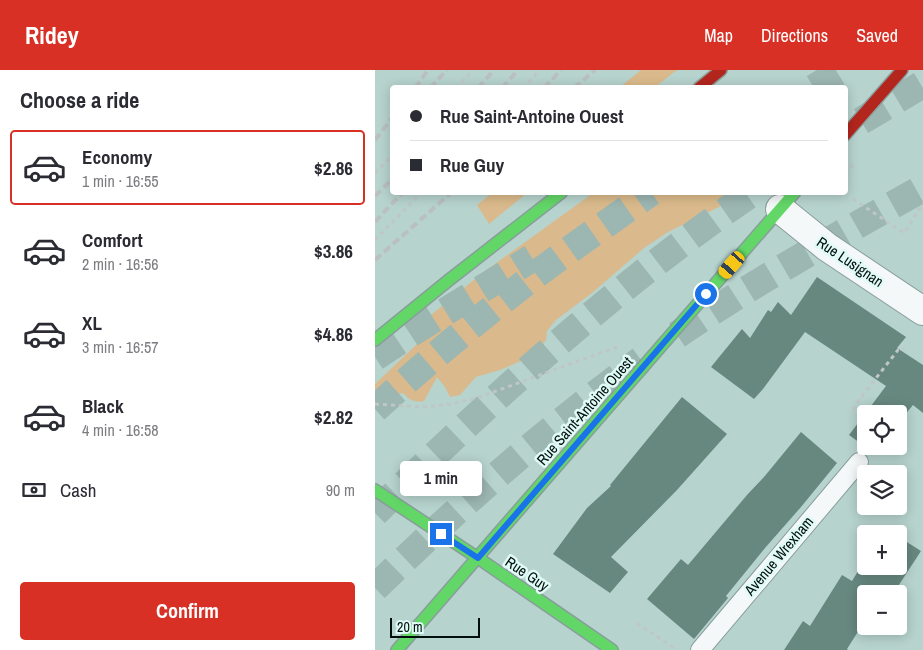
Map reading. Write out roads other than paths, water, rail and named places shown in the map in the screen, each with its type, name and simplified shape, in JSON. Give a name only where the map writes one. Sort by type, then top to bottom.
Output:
[{"type":"main road","points":[[703,85],[721,70]]},
{"type":"main road","points":[[848,132],[902,70]]},
{"type":"main road","points":[[375,340],[557,195]]},
{"type":"main road","name":"Rue Saint-Antoine Ouest","points":[[397,650],[787,201]]},
{"type":"main road","name":"Rue Guy","points":[[375,490],[612,650]]},
{"type":"street","name":"Rue Lusignan","points":[[787,201],[827,247],[923,311]]},
{"type":"lane","name":"Avenue Wrexham","points":[[699,650],[859,462]]},
{"type":"tunnel","points":[[819,85],[844,70]]},
{"type":"tunnel","points":[[861,121],[923,84]]},
{"type":"tunnel","points":[[677,335],[767,277],[923,188]]},
{"type":"tunnel","points":[[375,409],[457,338],[520,287],[647,195]]},
{"type":"tunnel","points":[[375,513],[510,385],[604,304],[702,228],[749,195]]},
{"type":"tunnel","points":[[375,357],[532,258]]},
{"type":"tunnel","points":[[375,588],[504,469],[641,360]]},
{"type":"railway","points":[[417,85],[428,70]]},
{"type":"railway","points":[[433,85],[447,70]]},
{"type":"railway","points":[[481,85],[494,70]]},
{"type":"railway","points":[[505,85],[518,70]]},
{"type":"railway","points":[[547,85],[561,70]]},
{"type":"railway","points":[[578,85],[595,70]]},
{"type":"railway","points":[[375,140],[390,121]]},
{"type":"railway","points":[[375,196],[390,181]]},
{"type":"railway","points":[[375,222],[400,195]]},
{"type":"railway","points":[[375,260],[449,195]]}]
